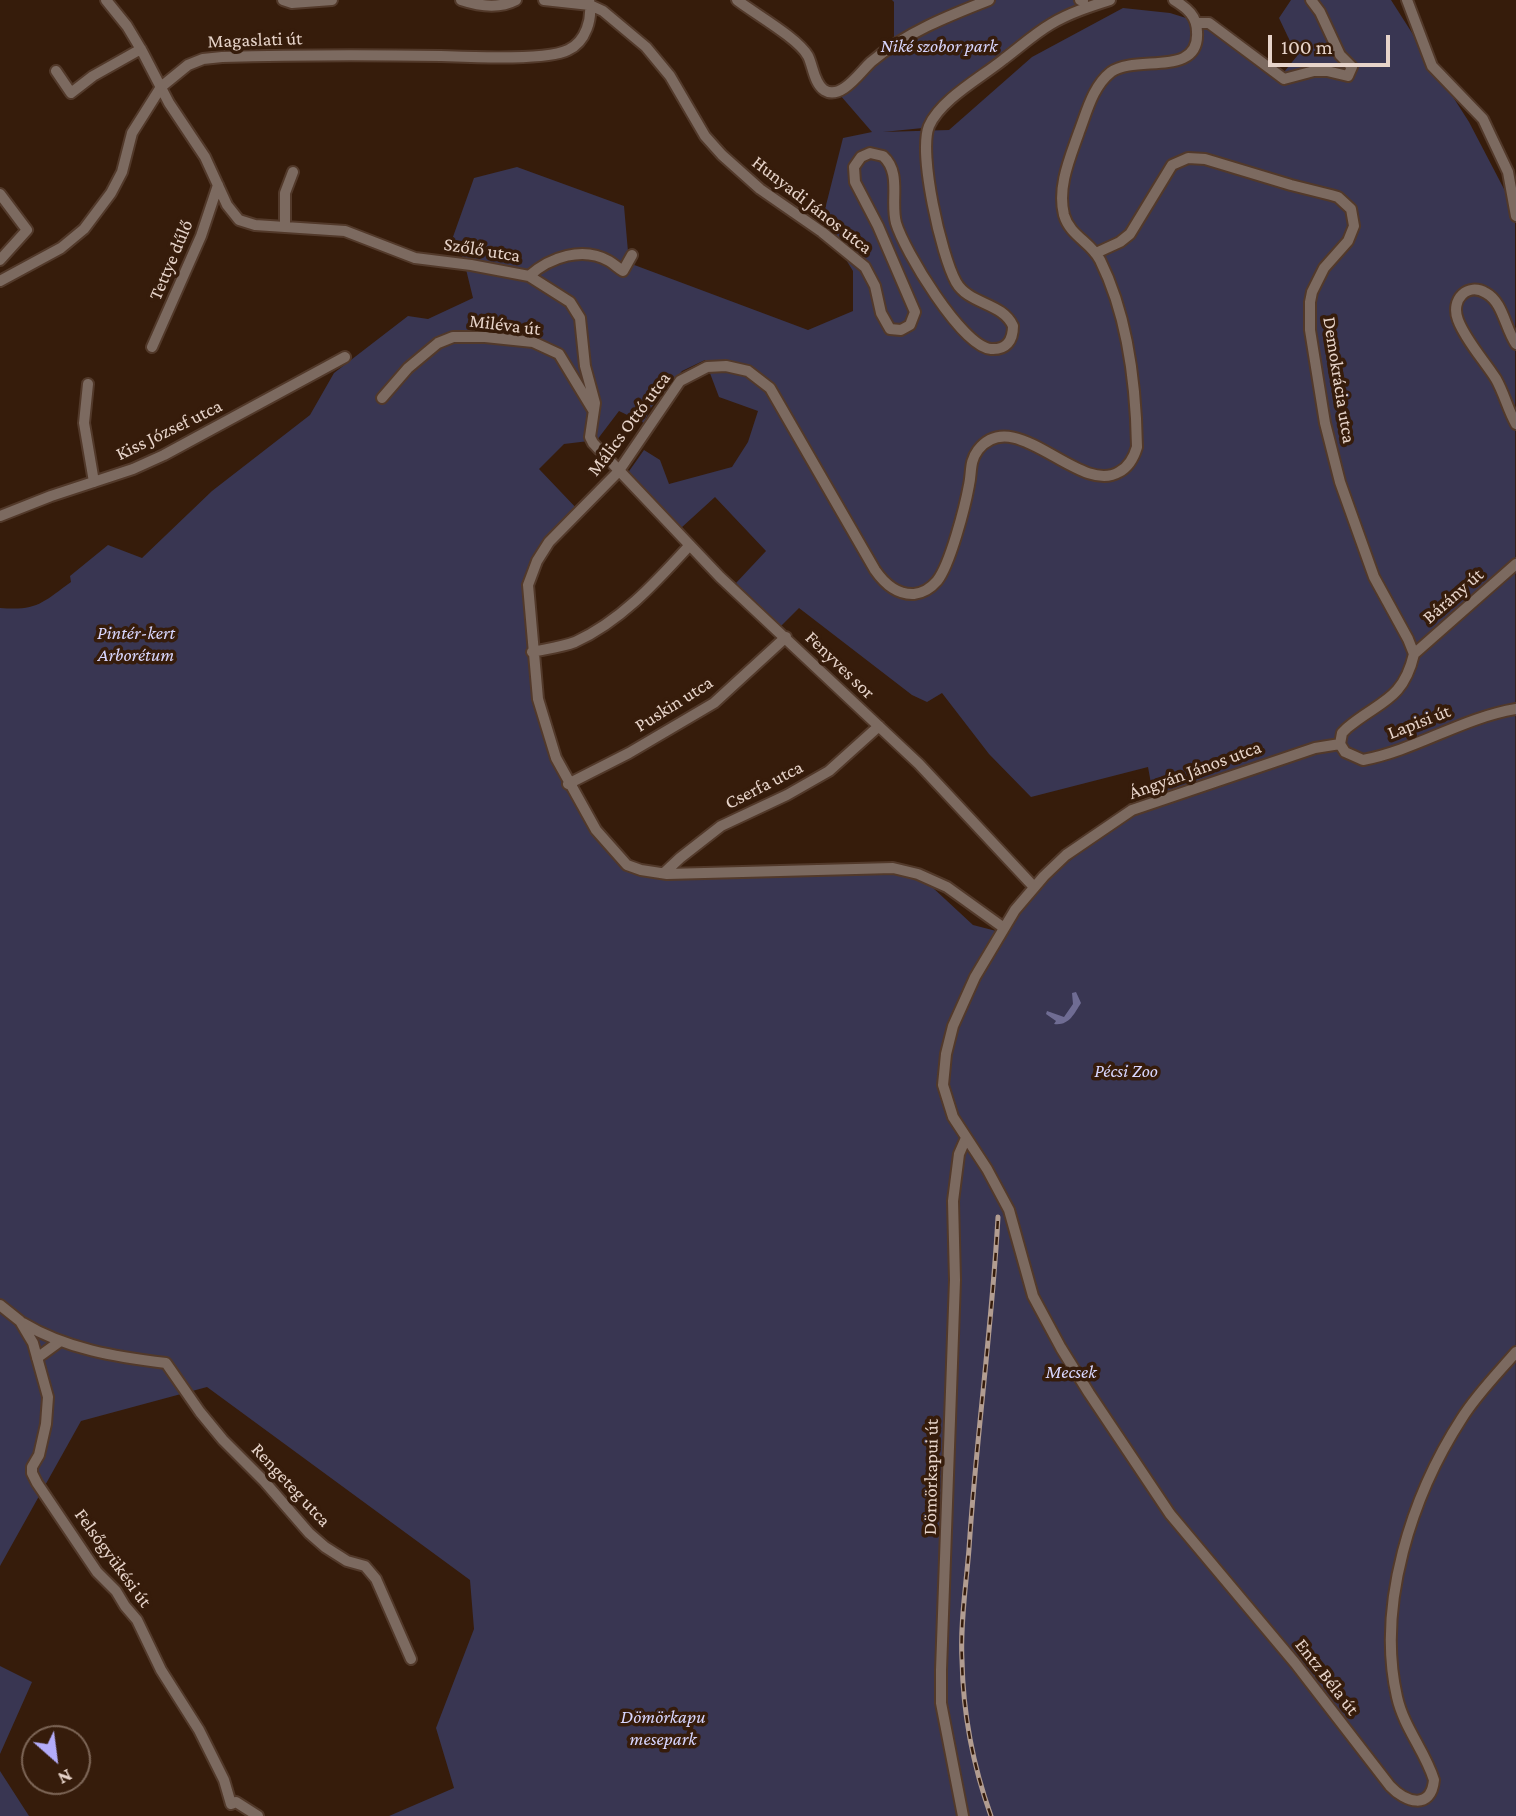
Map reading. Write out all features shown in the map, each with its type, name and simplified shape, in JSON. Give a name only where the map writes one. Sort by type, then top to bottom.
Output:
[{"type":"street","name":"Szőlő utca","points":[[106,0],[141,49],[184,129],[205,157],[227,205],[239,220],[255,225],[345,231],[415,258],[529,276],[555,290],[576,309],[580,318],[586,391]]},
{"type":"street","points":[[283,0],[292,3],[332,0]]},
{"type":"street","points":[[461,0],[491,6],[509,4],[516,0]]},
{"type":"street","name":"Hunyadi János utca","points":[[544,0],[590,3],[646,47],[660,63],[705,136],[741,173],[864,267],[875,286],[884,321],[890,329],[897,331],[909,325],[915,312],[878,226],[855,182],[855,167],[861,157],[870,153],[883,156],[893,170],[895,220],[903,242],[965,335],[978,346],[993,349],[1004,348],[1009,343],[1013,326],[998,310],[969,298],[951,273],[935,217],[928,169],[926,136],[930,123],[948,102],[1034,34],[1082,3],[1111,0]]},
{"type":"street","points":[[737,0],[798,45],[807,55],[819,85],[834,93],[905,38],[989,0]]},
{"type":"street","points":[[1096,253],[1080,240],[1069,226],[1062,201],[1062,189],[1071,155],[1100,82],[1122,66],[1168,62],[1187,57],[1197,42],[1196,23],[1191,13],[1174,0]]},
{"type":"street","points":[[1196,23],[1209,23],[1284,79],[1314,71],[1348,76],[1352,67],[1340,55],[1320,12],[1311,0]]},
{"type":"street","points":[[1407,0],[1432,66],[1483,119],[1508,172],[1516,216]]},
{"type":"street","name":"Magaslati út","points":[[0,281],[61,248],[84,229],[111,193],[122,172],[132,133],[162,87],[188,65],[202,59],[222,57],[491,57],[557,54],[576,45],[585,33],[591,16],[590,3]]},
{"type":"street","points":[[56,71],[71,93],[93,76],[141,49]]},
{"type":"street","name":"Demokrácia utca","points":[[1096,253],[1120,242],[1130,234],[1172,166],[1188,158],[1205,159],[1291,186],[1338,197],[1351,209],[1354,226],[1348,242],[1324,268],[1312,292],[1310,330],[1325,424],[1340,482],[1374,577],[1408,639],[1413,654]]},
{"type":"street","points":[[285,227],[285,193],[293,172]]},
{"type":"street","name":"Tettye dűlő","points":[[152,347],[201,236],[218,185]]},
{"type":"street","points":[[0,194],[27,230],[0,260]]},
{"type":"street","name":"Málics Ottó utca","points":[[1004,928],[947,887],[918,874],[893,869],[664,873],[627,865],[596,830],[568,784],[556,758],[538,699],[528,585],[537,561],[549,542],[618,472],[680,381],[707,367],[726,366],[748,371],[770,388],[881,578],[894,589],[908,594],[928,589],[940,576],[951,547],[970,485],[972,459],[988,441],[1007,437],[1041,449],[1085,473],[1104,477],[1119,473],[1135,456],[1137,438],[1129,353],[1118,307],[1096,253]]},
{"type":"street","points":[[529,276],[540,266],[572,255],[601,258],[624,271],[632,255]]},
{"type":"street","points":[[1516,344],[1491,296],[1479,290],[1459,297],[1454,308],[1458,322],[1497,382],[1516,424]]},
{"type":"street","name":"Miléva út","points":[[382,398],[408,368],[438,344],[453,337],[533,342],[547,347],[565,361],[586,391],[595,412],[590,437],[618,472]]},
{"type":"street","name":"Kiss József utca","points":[[0,516],[133,469],[164,455],[345,357]]},
{"type":"street","points":[[88,384],[84,423],[94,482]]},
{"type":"street","name":"Fenyves sor","points":[[618,472],[689,546],[919,764],[1034,887]]},
{"type":"street","points":[[532,652],[573,643],[601,628],[626,610],[689,546]]},
{"type":"street","name":"Bárány út","points":[[1413,654],[1516,564]]},
{"type":"street","name":"Puskin utca","points":[[568,784],[714,703],[786,637]]},
{"type":"street","points":[[1340,744],[1342,733],[1347,728],[1393,696],[1401,686],[1413,654]]},
{"type":"street","name":"Lapisi út","points":[[1340,744],[1345,752],[1356,758],[1371,759],[1480,717],[1516,709]]},
{"type":"street","name":"Cserfa utca","points":[[664,873],[721,826],[787,795],[829,771],[879,726]]},
{"type":"street","name":"Ángyán János utca","points":[[966,1139],[953,1117],[943,1085],[946,1054],[953,1026],[965,995],[1004,928],[1034,887],[1066,855],[1132,810],[1269,762],[1324,745],[1340,744]]},
{"type":"street","name":"Entz Béla út","points":[[966,1139],[987,1169],[1009,1210],[1033,1296],[1050,1329],[1151,1488],[1295,1663],[1390,1786],[1406,1800],[1417,1801],[1426,1797],[1434,1780],[1405,1722],[1396,1696],[1391,1638],[1401,1562],[1430,1472],[1463,1416],[1516,1352]]},
{"type":"street","name":"Dömörkapui út","points":[[963,1816],[941,1703],[941,1670],[954,1306],[953,1201],[959,1154],[966,1139]]},
{"type":"street","name":"Felsőgyükési út","points":[[0,1306],[20,1321],[33,1343],[47,1397],[46,1424],[32,1474],[97,1572],[116,1591],[137,1620],[161,1670],[199,1730],[224,1780],[231,1804]]},
{"type":"street","points":[[20,1321],[59,1342],[37,1358]]},
{"type":"street","name":"Rengeteg utca","points":[[59,1342],[127,1359],[166,1363],[223,1440],[264,1481],[309,1533],[348,1561],[365,1566],[376,1579],[411,1659]]},
{"type":"street","points":[[227,1816],[231,1804],[236,1802],[258,1816]]},
{"type":"green space","name":"Mecsek","points":[[892,0],[1082,0],[1081,6],[1039,26],[998,55],[928,117],[923,128],[883,132],[949,130],[1032,57],[1123,8],[1170,13],[1212,26],[1280,77],[1297,56],[1279,18],[1291,0],[1391,0],[1469,122],[1515,210],[1516,1816],[389,1816],[454,1788],[436,1728],[474,1629],[470,1580],[207,1387],[81,1421],[0,1566],[0,608],[31,607],[46,600],[71,582],[70,576],[108,545],[142,558],[212,491],[310,415],[334,373],[408,316],[428,319],[473,298],[463,257],[449,248],[474,178],[517,167],[624,206],[629,263],[808,330],[853,311],[853,271],[822,221],[843,138],[872,132],[840,95],[894,43]],"holes":[[[705,360],[719,397],[758,411],[748,442],[732,467],[669,484],[660,460],[644,450],[627,474],[681,528],[715,497],[766,551],[736,583],[781,626],[799,608],[912,695],[927,702],[942,693],[989,754],[1031,797],[1148,767],[1154,800],[1132,810],[1035,889],[1004,933],[973,925],[918,874],[865,868],[667,874],[627,865],[578,799],[538,699],[528,585],[549,542],[580,512],[539,469],[564,444],[597,440],[619,411],[644,423],[650,409],[682,371]]]},
{"type":"green space","points":[[0,1666],[32,1682],[0,1754]]},
{"type":"green space","points":[[0,1771],[29,1816],[0,1816]]},
{"type":"shaded area","points":[[1076,992],[1081,1003],[1073,1015],[1064,1023],[1054,1024],[1056,1021],[1046,1014],[1047,1011],[1064,1017],[1073,1004],[1072,993]]},
{"type":"railway","points":[[991,1816],[970,1739],[964,1700],[962,1646],[998,1217]]},
{"type":"park label","name":"Niké szobor park","points":[[939,46]]},
{"type":"park label","name":"Pintér-kert Arborétum","points":[[136,644]]},
{"type":"park label","name":"Pécsi Zoo","points":[[1126,1071]]},
{"type":"park label","name":"Dömörkapu mesepark","points":[[663,1728]]}]
